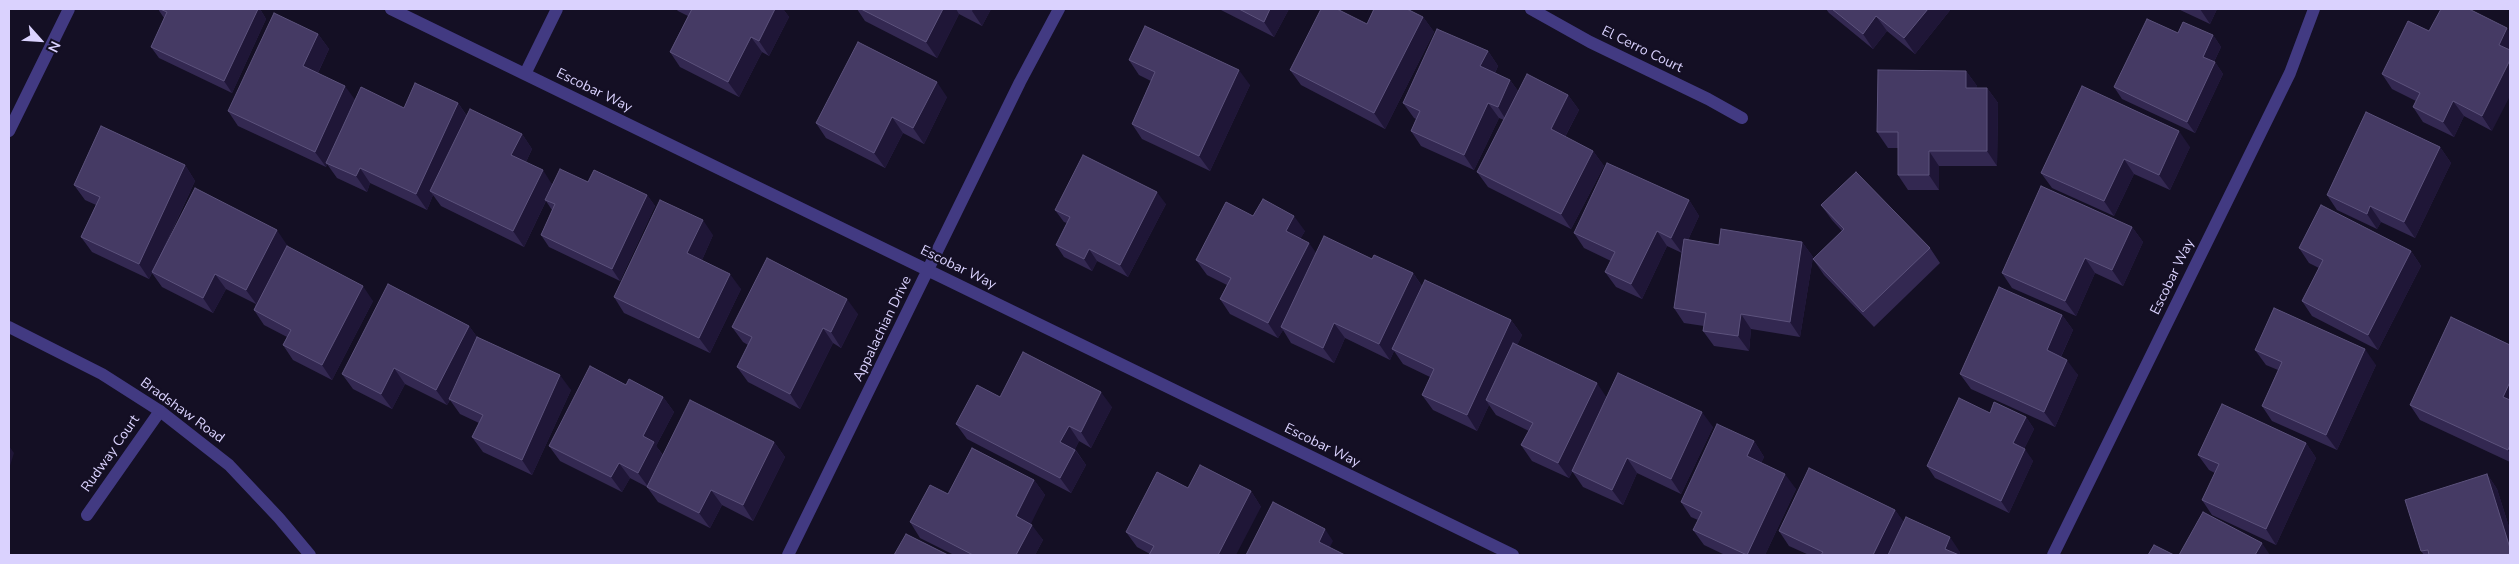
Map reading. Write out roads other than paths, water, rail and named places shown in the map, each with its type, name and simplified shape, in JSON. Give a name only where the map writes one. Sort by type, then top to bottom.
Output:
[{"type":"street","points":[[9,131],[69,9]]},
{"type":"street","name":"Escobar Way","points":[[391,9],[1513,555]]},
{"type":"street","points":[[525,74],[557,9]]},
{"type":"street","name":"Appalachian Drive","points":[[788,555],[1020,82],[1058,9]]},
{"type":"street","name":"El Cerro Court","points":[[1530,9],[1590,42],[1708,98],[1742,118]]},
{"type":"street","name":"Escobar Way","points":[[2053,555],[2290,73],[2314,9]]},
{"type":"street","name":"Bradshaw Road","points":[[9,327],[102,374],[160,411],[229,465],[280,518],[310,555]]},
{"type":"street","name":"Rudway Court","points":[[87,516],[160,411]]}]
